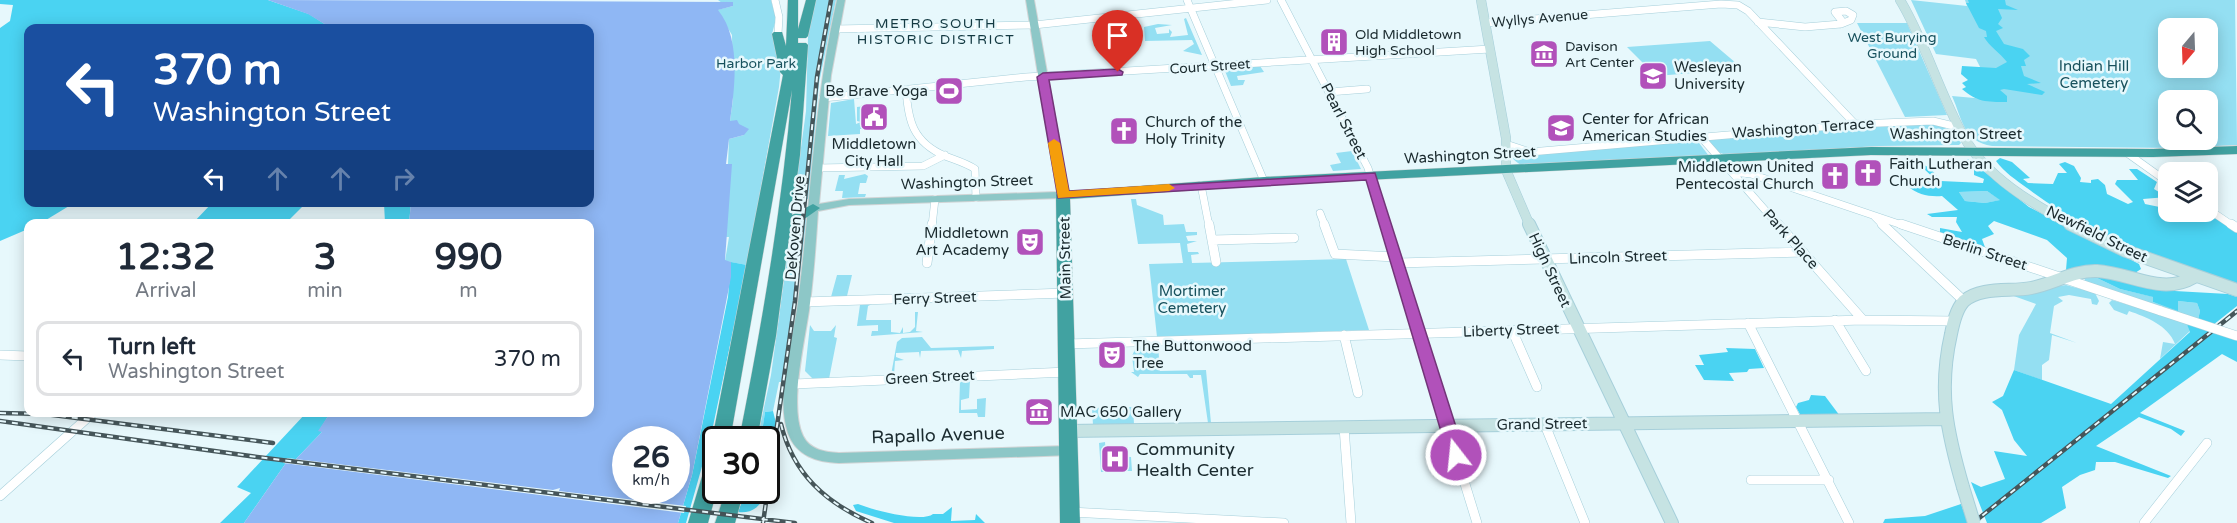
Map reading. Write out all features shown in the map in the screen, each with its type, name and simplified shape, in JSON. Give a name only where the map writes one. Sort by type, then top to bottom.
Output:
[{"type":"highway","points":[[724,426],[767,206],[793,47],[793,0]]},
{"type":"highway","points":[[751,426],[768,336],[788,192],[802,36],[800,0]]},
{"type":"highway","points":[[802,36],[811,0]]},
{"type":"highway","points":[[778,34],[787,75]]},
{"type":"highway","name":"Washington Street","points":[[1063,195],[1264,181],[1871,151],[2127,153],[2237,150]]},
{"type":"highway","points":[[788,192],[813,208]]},
{"type":"highway","name":"Main Street","points":[[1063,195],[1067,451],[1072,519]]},
{"type":"highway","points":[[767,206],[785,209],[813,208]]},
{"type":"highway","points":[[780,240],[795,219],[813,208]]},
{"type":"highway","points":[[698,523],[703,504]]},
{"type":"highway","points":[[725,523],[731,504]]},
{"type":"main road","name":"DeKoven Drive","points":[[812,453],[798,441],[791,412],[823,98],[841,0]]},
{"type":"main road","name":"Main Street","points":[[1030,0],[1063,195]]},
{"type":"main road","name":"Washington Street","points":[[813,208],[835,203],[1063,195]]},
{"type":"main road","name":"Rapallo Avenue","points":[[812,453],[838,458],[1067,451]]},
{"type":"street","points":[[775,0],[779,17],[778,34]]},
{"type":"street","points":[[835,29],[1034,25],[1189,4],[1267,0]]},
{"type":"street","name":"Pearl Street","points":[[1281,0],[1371,176],[1477,523]]},
{"type":"street","name":"High Street","points":[[1481,0],[1506,144],[1506,170],[1513,193],[1672,523]]},
{"type":"street","name":"Newfield Street","points":[[1900,0],[1913,22],[1958,127],[1972,150],[2008,184],[2062,219],[2125,250],[2194,277],[2237,290]]},
{"type":"street","points":[[1189,4],[1264,181]]},
{"type":"street","name":"Wyllys Avenue","points":[[1485,23],[1721,4],[1738,5],[1758,22]]},
{"type":"street","points":[[1758,22],[1805,26],[1841,24]]},
{"type":"street","points":[[1758,22],[1855,124]]},
{"type":"street","name":"Court Street","points":[[823,98],[1043,77],[1490,49]]},
{"type":"street","points":[[906,89],[913,134],[925,146],[975,169],[976,198]]},
{"type":"street","points":[[1329,92],[1367,89]]},
{"type":"street","name":"Washington Terrace","points":[[1506,144],[1530,152],[1855,124],[1933,121],[1958,127]]},
{"type":"street","name":"Park Place","points":[[1700,136],[1863,320]]},
{"type":"street","points":[[2127,153],[2158,175]]},
{"type":"street","points":[[817,168],[923,166],[945,155]]},
{"type":"street","name":"Berlin Street","points":[[1732,172],[1751,174],[2237,336]]},
{"type":"street","points":[[1200,185],[1216,262]]},
{"type":"street","points":[[927,262],[934,199]]},
{"type":"street","name":"Lincoln Street","points":[[1320,213],[1335,254],[1397,260],[1545,259],[1803,252]]},
{"type":"street","points":[[1873,215],[1964,301]]},
{"type":"street","points":[[2218,216],[2237,228]]},
{"type":"street","points":[[1212,240],[1294,238]]},
{"type":"street","points":[[1974,523],[1945,419],[1943,398],[1954,321],[1964,301],[1977,295],[2033,288],[2097,271],[2169,285],[2184,283],[2194,277]]},
{"type":"street","name":"Ferry Street","points":[[804,302],[1066,293]]},
{"type":"street","points":[[1835,320],[1866,371]]},
{"type":"street","name":"Liberty Street","points":[[1067,344],[1835,320],[1954,321]]},
{"type":"street","points":[[1748,323],[1849,523]]},
{"type":"street","points":[[1512,330],[1537,387]]},
{"type":"street","points":[[1344,335],[1358,393]]},
{"type":"street","points":[[0,355],[24,356]]},
{"type":"street","name":"Green Street","points":[[794,384],[1067,372]]},
{"type":"street","points":[[0,496],[88,417]]},
{"type":"street","name":"Grand Street","points":[[1067,431],[1945,419]]},
{"type":"street","points":[[1545,424],[1585,523]]},
{"type":"street","points":[[1344,427],[1351,523]]},
{"type":"street","points":[[2144,523],[2207,443]]},
{"type":"street","points":[[1751,480],[1829,480]]},
{"type":"street","points":[[1072,519],[1284,523]]},
{"type":"green space","name":"Harbor Park","points":[[718,0],[771,0],[776,19],[772,34],[781,67],[779,87],[747,265],[725,261],[729,237],[725,237],[729,139],[744,135],[742,127],[730,121],[733,99],[732,35],[717,10],[733,6],[732,2],[722,3]]},
{"type":"green space","points":[[814,0],[836,0],[819,83],[809,199],[806,199],[798,195],[797,177],[806,111],[808,37]]},
{"type":"green space","name":"Indian Hill Cemetery","points":[[1911,0],[1967,6],[1965,0],[2235,0],[2237,145],[2218,146],[2218,90],[2158,90],[2158,148],[1992,146],[1982,143],[1975,140],[1965,128],[1952,96],[1997,100],[1976,59],[1936,54]]},
{"type":"green space","points":[[1186,18],[1202,55],[1183,51],[1194,44],[1192,40],[1145,41],[1144,27],[1158,24],[1172,25],[1155,28],[1157,34],[1169,33],[1169,29],[1172,32],[1170,37],[1188,35],[1184,19]]},
{"type":"green space","name":"West Burying Ground","points":[[1857,23],[1907,23],[1947,115],[1905,117]]},
{"type":"green space","points":[[1710,41],[1743,69],[1656,76],[1627,47]]},
{"type":"green space","points":[[1260,66],[1264,72],[1237,76],[1238,80],[1245,80],[1243,85],[1231,86],[1225,71]]},
{"type":"green space","points":[[854,99],[856,124],[861,122],[857,121],[857,107],[865,106],[865,129],[860,129],[860,134],[828,136],[831,103]]},
{"type":"green space","points":[[1942,123],[1951,126],[1961,143],[1959,145],[1879,146],[1726,155],[1718,152],[1707,140],[1857,126]]},
{"type":"green space","points":[[1696,139],[1709,156],[1522,165],[1515,161],[1512,155],[1513,150],[1526,154]]},
{"type":"green space","points":[[1352,151],[1361,169],[1333,171],[1330,165],[1341,163],[1336,153]]},
{"type":"green space","points":[[865,174],[868,176],[866,183],[860,183],[858,194],[866,194],[865,197],[842,198],[843,191],[835,191],[839,175],[845,175],[844,179]]},
{"type":"green space","points":[[1987,191],[2001,200],[1985,203],[1965,201],[1959,192]]},
{"type":"green space","name":"Mortimer Cemetery","points":[[1131,199],[1136,199],[1137,205],[1163,215],[1164,225],[1184,224],[1186,232],[1197,232],[1197,235],[1186,236],[1188,241],[1197,241],[1187,244],[1188,252],[1199,254],[1191,255],[1192,263],[1346,259],[1369,330],[1157,337],[1149,264],[1183,263],[1180,243],[1138,244]]},
{"type":"green space","points":[[807,216],[787,382],[779,382],[773,411],[765,412],[763,426],[760,426],[771,375],[791,229]]},
{"type":"green space","points":[[837,275],[852,275],[847,296],[831,297]]},
{"type":"green space","points":[[2084,276],[2095,277],[2120,289],[2154,297],[2153,302],[2178,310],[2178,301],[2197,303],[2200,311],[2198,320],[2085,281]]},
{"type":"green space","points":[[2066,285],[2095,293],[2099,301],[2097,305],[2092,304],[2091,299],[2069,295],[2058,297],[2063,301],[2054,306],[2050,333],[2077,343],[2052,335],[2049,360],[2042,365],[2042,380],[2014,370],[2019,335],[2036,304],[2008,294]]},
{"type":"green space","points":[[2112,300],[2186,322],[2190,331],[2160,359],[2163,342],[2175,344],[2172,337],[2162,327],[2142,316],[2129,311],[2127,315],[2114,310],[2109,303]]},
{"type":"green space","points":[[872,304],[868,306],[866,320],[891,320],[891,332],[900,333],[903,327],[903,333],[910,332],[915,327],[915,312],[918,312],[916,331],[923,332],[871,336],[872,331],[878,331],[878,325],[857,326],[860,305]]},
{"type":"green space","points":[[810,325],[814,331],[831,331],[836,325],[834,337],[837,338],[829,379],[813,379],[805,371]]},
{"type":"green space","points":[[922,337],[931,348],[994,346],[994,349],[962,351],[961,358],[958,350],[921,351],[920,358],[919,352],[896,353],[896,357],[904,360],[895,361],[894,375],[891,375],[897,342],[902,338]]},
{"type":"green space","points":[[1158,345],[1160,371],[1206,370],[1211,423],[1208,423],[1201,375],[1193,375],[1193,378],[1190,378],[1187,374],[1140,374],[1138,377],[1131,372],[1134,372],[1132,356],[1136,347]]},
{"type":"green space","points":[[970,380],[969,398],[961,400],[961,410],[977,409],[977,399],[986,398],[985,417],[978,417],[977,413],[959,413],[960,381]]},
{"type":"green space","points":[[1133,407],[1134,424],[1093,425],[1092,408]]},
{"type":"green space","points":[[1105,442],[1106,456],[1131,457],[1132,471],[1126,471],[1125,462],[1107,462],[1107,472],[1101,472],[1099,443]]},
{"type":"shaded area","points":[[0,0],[268,0],[309,14],[325,24],[24,24],[24,207],[67,207],[48,219],[24,219],[24,231],[0,241],[0,28],[10,21],[13,5],[0,4]]},
{"type":"shaded area","points":[[268,0],[733,2],[733,6],[718,10],[725,21],[733,48],[734,78],[730,121],[737,120],[739,124],[749,129],[744,135],[729,139],[726,164],[732,164],[725,260],[731,262],[731,277],[690,482],[690,426],[612,426],[612,504],[684,504],[678,523],[244,523],[288,460],[295,460],[322,432],[318,431],[327,417],[594,417],[594,219],[409,219],[411,207],[594,207],[594,24],[324,24],[308,14]]},
{"type":"shaded area","points":[[1968,0],[2005,0],[2006,5],[2018,10],[1998,9],[2002,18],[1998,24],[2003,28],[1996,31],[2004,44],[2023,49],[2030,56],[2024,60],[2026,66],[2021,66],[2024,76],[2041,83],[2027,84],[2045,92],[2042,95],[2004,89],[2000,90],[2007,96],[2007,102],[1993,102],[1977,99],[1962,89],[1966,87],[1962,83],[1968,80],[1961,74],[1962,66],[1996,68],[2007,62],[1984,37],[1987,37],[1986,31],[1979,28],[1966,3],[1969,3]]},
{"type":"shaded area","points":[[1911,157],[1931,169],[1941,181],[1983,183],[1984,179],[1974,175],[1974,169],[1964,159],[1968,159],[2029,207],[2139,264],[2141,269],[2132,275],[2089,267],[2066,270],[2067,258],[2047,240],[1994,221],[1988,226],[1994,234],[1982,239],[1986,250],[1940,234],[1940,228],[1962,232],[1956,222],[1957,217],[1932,217],[1927,214],[1958,210],[1942,196],[1924,195],[1908,186],[1901,187],[1898,183],[1936,180]],"holes":[[[1987,191],[2000,200],[1985,203],[1965,201],[1959,192]]]},
{"type":"shaded area","points":[[2000,158],[2012,162],[2030,178],[2023,179],[2028,183],[2053,184],[2058,173],[2067,173],[2059,164],[2065,162],[2074,166],[2081,178],[2080,182],[2091,183],[2091,180],[2098,179],[2105,185],[2107,194],[2128,204],[2133,202],[2115,184],[2117,180],[2138,180],[2129,169],[2137,169],[2157,182],[2154,189],[2158,191],[2158,198],[2143,199],[2145,204],[2158,207],[2158,222],[2218,222],[2218,219],[2237,232],[2237,285],[2155,256],[2076,220],[2010,176],[1996,161]]},
{"type":"shaded area","points":[[208,207],[302,207],[290,219],[197,219]]},
{"type":"shaded area","points":[[384,207],[411,207],[409,219],[385,219]]},
{"type":"shaded area","points":[[731,262],[747,265],[713,426],[702,426],[702,466],[686,523],[678,523],[684,504],[690,504],[690,482],[728,297]]},
{"type":"shaded area","points":[[2095,277],[2108,277],[2157,290],[2228,294],[2237,297],[2237,306],[2213,325],[2198,320],[2200,311],[2197,303],[2178,301],[2178,311],[2153,302],[2153,297],[2120,289]]},
{"type":"shaded area","points":[[2186,322],[2237,339],[2237,362],[2222,354],[2140,413],[2185,431],[2181,436],[2171,429],[2139,417],[2096,446],[2171,476],[2168,478],[2115,462],[2096,462],[2095,470],[2080,475],[2062,487],[2066,508],[2041,523],[1987,523],[1971,482],[1981,487],[2005,479],[1994,451],[2027,456],[2014,440],[2002,410],[1992,402],[2003,396],[2014,370],[2111,404],[2190,332]]},
{"type":"shaded area","points":[[1726,348],[1755,349],[1764,368],[1729,373],[1734,381],[1704,380],[1695,365],[1704,365],[1699,355],[1728,352]]},
{"type":"shaded area","points":[[1811,395],[1825,396],[1840,416],[1801,416],[1796,407],[1798,403],[1809,400]]},
{"type":"shaded area","points":[[773,411],[776,426],[763,426],[765,412]]},
{"type":"shaded area","points":[[302,417],[328,417],[319,431],[323,431],[295,460],[288,460],[244,523],[220,523],[251,493],[237,487]]},
{"type":"shaded area","points":[[741,504],[760,504],[748,512],[738,512]]},
{"type":"shaded area","points":[[858,504],[885,512],[919,517],[943,514],[952,507],[951,521],[975,520],[976,514],[985,523],[894,523],[856,511],[853,505]]},
{"type":"shaded area","points":[[1961,504],[1968,523],[1883,523],[1885,519],[1925,516]]},
{"type":"pier","points":[[287,458],[553,490],[560,488],[559,491],[612,497],[612,504],[686,506],[684,513],[283,463]]},
{"type":"railway","points":[[764,519],[795,301],[817,77],[831,0]]},
{"type":"railway","points":[[1973,523],[2237,311]]},
{"type":"railway","points":[[0,413],[24,414]]},
{"type":"railway","points":[[69,417],[273,443]]},
{"type":"railway","points":[[0,421],[257,457],[764,519]]},
{"type":"railway","points":[[781,424],[794,458],[814,485],[840,506],[872,523]]},
{"type":"railway","points":[[764,519],[795,523]]},
{"type":"slow traffic","points":[[1054,143],[1063,195],[1169,188]]},
{"type":"place","name":"Old Middletown High School","points":[[1334,42]]},
{"type":"place","name":"Davison Art Center","points":[[1544,54]]},
{"type":"place","name":"Wesleyan University","points":[[1653,76]]},
{"type":"place","name":"Be Brave Yoga","points":[[949,91]]},
{"type":"place","name":"Middletown City Hall","points":[[874,117]]},
{"type":"place","name":"Center for African American Studies","points":[[1561,128]]},
{"type":"place","name":"Church of the Holy Trinity","points":[[1124,131]]},
{"type":"place","name":"Faith Lutheran Church","points":[[1868,173]]},
{"type":"place","name":"Middletown United Pentecostal Church","points":[[1835,176]]},
{"type":"place","name":"Middletown Art Academy","points":[[1030,242]]},
{"type":"place","name":"The Buttonwood Tree","points":[[1112,355]]},
{"type":"place","name":"MAC 650 Gallery","points":[[1039,412]]},
{"type":"place","name":"Community Health Center","points":[[1115,459]]},
{"type":"district","name":"METRO SOUTH HISTORIC DISTRICT","points":[[936,32]]},
{"type":"route","points":[[1118,72],[1043,77],[1063,195],[1371,176],[1456,455]]}]
